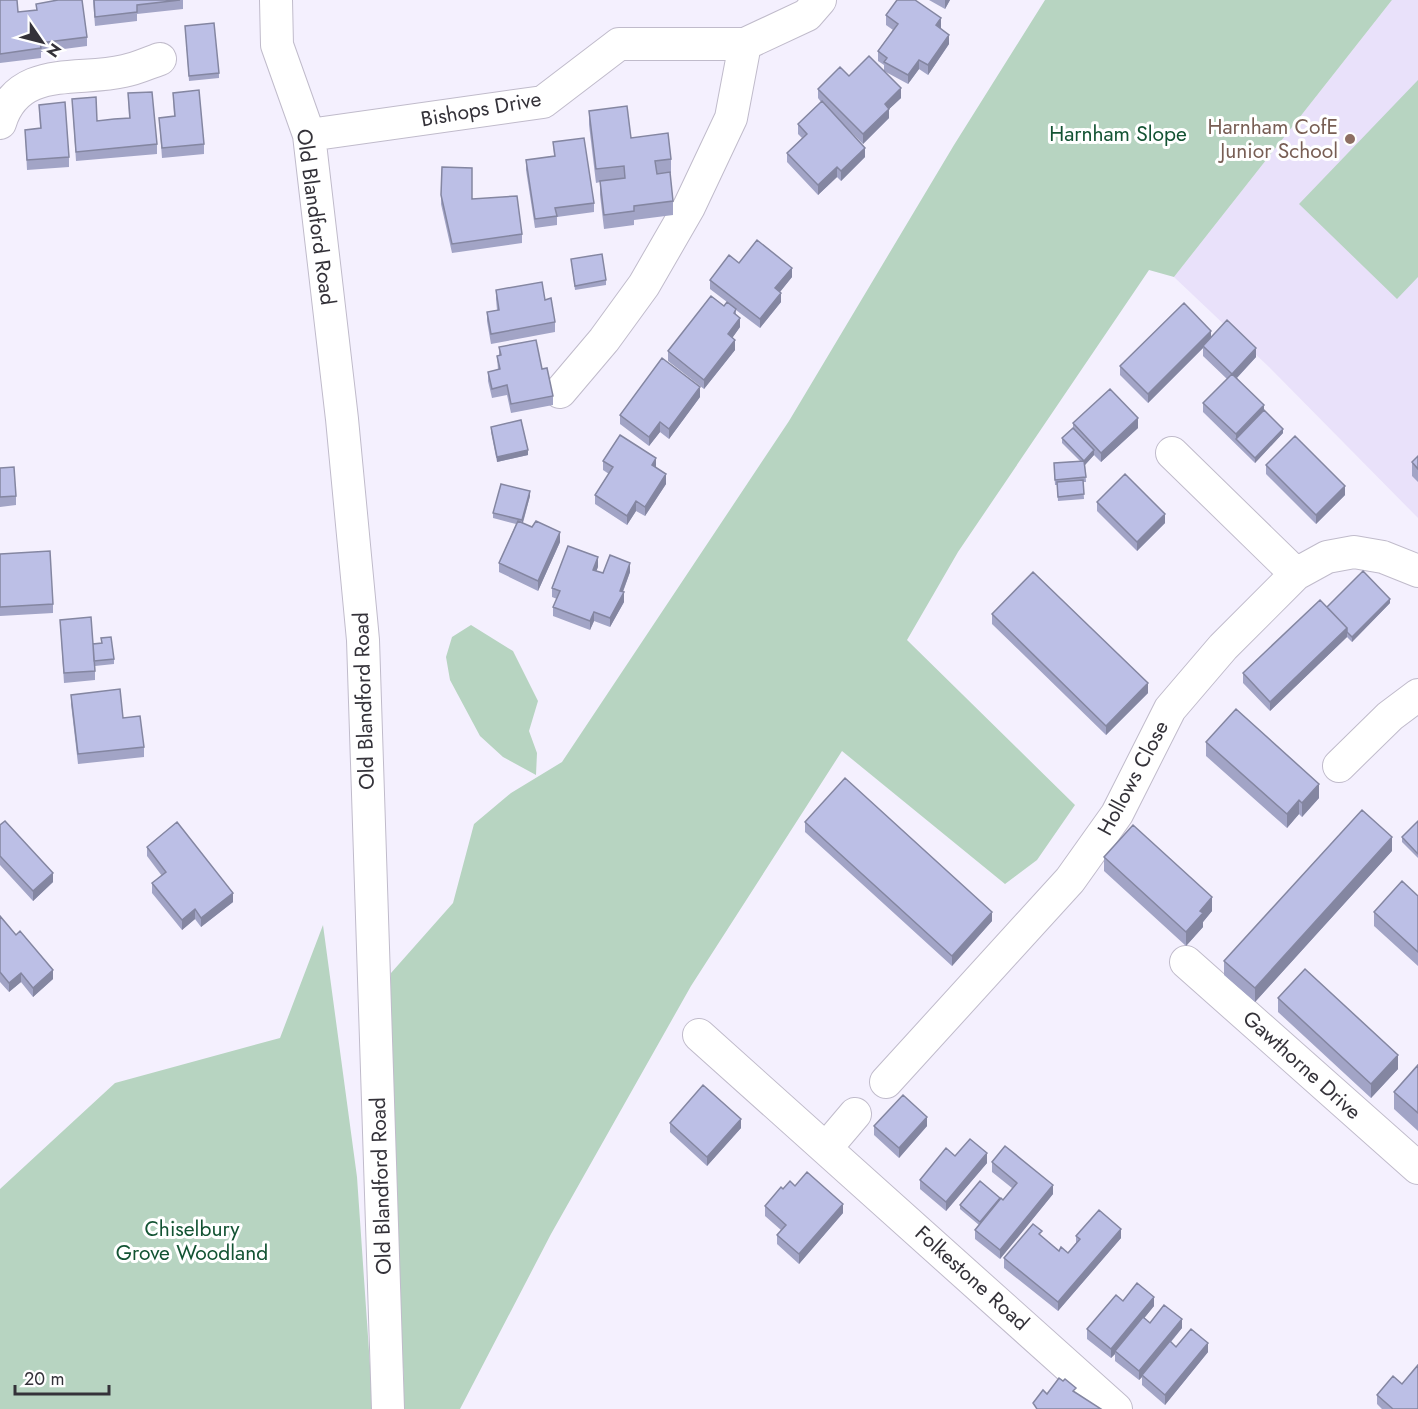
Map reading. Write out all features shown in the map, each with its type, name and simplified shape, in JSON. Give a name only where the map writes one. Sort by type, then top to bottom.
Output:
[{"type":"street","name":"Old Blandford Road","points":[[276,0],[277,45],[309,135],[342,420],[363,640],[388,1409]]},
{"type":"street","name":"Bishops Drive","points":[[309,135],[543,102],[619,44],[745,44],[807,15],[820,0]]},
{"type":"street","points":[[560,392],[604,340],[644,285],[689,207],[731,118],[745,44]]},
{"type":"street","points":[[0,123],[4,111],[13,99],[40,81],[124,72],[160,59]]},
{"type":"street","points":[[1172,453],[1296,574]]},
{"type":"street","name":"Hollows Close","points":[[886,1082],[1070,880],[1117,814],[1170,709],[1223,646],[1296,574],[1327,558],[1353,552],[1377,555],[1418,571]]},
{"type":"street","points":[[1339,766],[1390,717],[1418,695]]},
{"type":"street","name":"Gawthorne Drive","points":[[1186,962],[1418,1168]]},
{"type":"street","name":"Folkestone Road","points":[[699,1035],[827,1147],[1116,1409]]},
{"type":"street","points":[[827,1147],[855,1114]]},
{"type":"shaded area","name":"Harnham CofE Junior School","points":[[1392,0],[1418,0],[1418,518],[1269,367],[1174,277]]},
{"type":"green space","name":"Harnham Slope","points":[[1045,0],[1392,0],[1174,277],[1149,270],[958,552],[907,640],[1075,805],[1037,860],[1005,884],[842,751],[691,986],[551,1234],[460,1409],[404,1409],[404,1379],[388,1188],[391,973],[453,903],[474,824],[511,793],[562,762],[789,421],[954,145]]},
{"type":"green space","points":[[1418,80],[1418,277],[1397,299],[1299,204]]},
{"type":"green space","points":[[471,625],[513,651],[538,701],[529,731],[537,753],[536,775],[503,757],[480,736],[450,680],[446,657],[452,637]]},
{"type":"green space","name":"Chiselbury Grove Woodland","points":[[323,925],[357,1177],[373,1409],[0,1409],[0,1189],[115,1083],[280,1038]]},
{"type":"building","points":[[0,0],[17,0],[18,12],[37,10],[36,4],[58,0],[82,0],[87,37],[40,43],[41,48],[0,54]]},
{"type":"building","points":[[94,0],[180,0],[137,5],[137,12],[95,17]]},
{"type":"building","points":[[897,0],[915,0],[941,18],[936,25],[949,35],[928,65],[919,60],[908,75],[884,62],[887,58],[878,51],[898,24],[886,15]]},
{"type":"building","points":[[214,23],[219,73],[189,76],[185,26]]},
{"type":"building","points":[[869,56],[901,88],[885,104],[889,109],[863,134],[818,89],[840,67],[849,76]]},
{"type":"building","points":[[199,90],[204,144],[162,148],[159,118],[175,116],[173,93]]},
{"type":"building","points":[[152,92],[157,144],[76,152],[72,99],[96,97],[97,121],[130,118],[128,93]]},
{"type":"building","points":[[822,101],[865,148],[841,171],[837,167],[818,185],[787,153],[807,134],[798,124]]},
{"type":"building","points":[[65,102],[69,157],[27,160],[25,130],[41,128],[39,105]]},
{"type":"building","points":[[627,106],[631,138],[668,133],[671,159],[655,161],[657,174],[670,172],[673,201],[634,206],[634,211],[604,215],[600,181],[625,178],[624,166],[596,169],[589,111]]},
{"type":"building","points":[[584,138],[594,203],[555,208],[557,216],[535,219],[526,160],[555,156],[553,142]]},
{"type":"building","points":[[442,167],[472,168],[472,199],[517,196],[522,234],[452,244],[441,195]]},
{"type":"building","points":[[757,240],[792,268],[775,288],[781,293],[760,319],[710,280],[729,255],[739,263]]},
{"type":"building","points":[[602,254],[606,280],[575,286],[571,259]]},
{"type":"building","points":[[542,282],[545,300],[551,298],[555,322],[491,334],[487,312],[499,310],[496,290]]},
{"type":"building","points":[[711,296],[724,306],[727,302],[736,309],[734,313],[740,318],[728,334],[735,340],[704,380],[668,351]]},
{"type":"building","points":[[1184,303],[1211,331],[1148,394],[1120,366]]},
{"type":"building","points":[[1227,320],[1256,348],[1232,374],[1203,346]]},
{"type":"building","points":[[536,340],[542,369],[547,368],[553,396],[511,404],[507,385],[492,389],[488,372],[500,369],[497,356],[501,355],[499,347]]},
{"type":"building","points":[[662,358],[700,387],[669,429],[660,422],[649,437],[620,415]]},
{"type":"building","points":[[1232,374],[1264,405],[1236,434],[1203,403]]},
{"type":"building","points":[[1110,389],[1138,418],[1101,453],[1073,423]]},
{"type":"building","points":[[1264,410],[1283,429],[1255,458],[1236,439]]},
{"type":"building","points":[[521,420],[528,450],[497,457],[491,427]]},
{"type":"building","points":[[1073,428],[1094,450],[1084,461],[1062,438]]},
{"type":"building","points":[[620,435],[656,458],[652,465],[666,474],[645,507],[636,501],[627,516],[595,495],[613,467],[603,461]]},
{"type":"building","points":[[1295,436],[1345,486],[1316,515],[1266,465]]},
{"type":"building","points":[[1418,456],[1418,469],[1412,462]]},
{"type":"building","points":[[1084,461],[1086,477],[1055,480],[1054,463]]},
{"type":"building","points":[[14,467],[16,496],[0,497],[0,468]]},
{"type":"building","points":[[1125,474],[1165,514],[1137,542],[1097,502]]},
{"type":"building","points":[[1083,480],[1084,494],[1058,497],[1057,482]]},
{"type":"building","points":[[501,484],[530,491],[522,520],[493,513]]},
{"type":"building","points":[[518,521],[532,527],[536,521],[560,532],[538,581],[499,563]]},
{"type":"building","points":[[568,546],[598,557],[593,570],[603,573],[610,555],[630,563],[620,591],[624,592],[610,618],[594,612],[590,621],[553,607],[560,591],[552,588]]},
{"type":"building","points":[[50,551],[53,604],[0,607],[0,554]]},
{"type":"building","points":[[1363,571],[1390,599],[1352,637],[1347,632],[1347,628],[1327,607]]},
{"type":"building","points":[[1033,572],[1148,683],[1106,726],[992,614]]},
{"type":"building","points":[[1320,600],[1347,628],[1270,702],[1243,673]]},
{"type":"building","points":[[91,617],[95,671],[64,673],[60,620]]},
{"type":"building","points":[[111,637],[114,659],[94,661],[93,644],[102,643],[101,638]]},
{"type":"building","points":[[120,689],[123,718],[140,716],[144,747],[78,754],[71,695]]},
{"type":"building","points":[[1236,709],[1319,784],[1302,803],[1299,800],[1287,814],[1206,742]]},
{"type":"building","points":[[845,778],[992,912],[952,956],[805,822]]},
{"type":"building","points":[[1362,810],[1392,837],[1255,988],[1224,961]]},
{"type":"building","points":[[5,821],[53,873],[33,891],[0,856],[0,825]]},
{"type":"building","points":[[1418,821],[1418,854],[1402,837]]},
{"type":"building","points":[[177,822],[233,893],[201,918],[195,909],[182,920],[152,883],[166,872],[147,847]]},
{"type":"building","points":[[1133,825],[1212,897],[1200,911],[1203,913],[1186,932],[1104,857]]},
{"type":"building","points":[[1402,881],[1418,896],[1418,952],[1374,912]]},
{"type":"building","points":[[0,916],[16,935],[20,931],[53,970],[33,988],[21,973],[9,983],[0,972]]},
{"type":"building","points":[[1305,969],[1398,1055],[1371,1084],[1278,998]]},
{"type":"building","points":[[1418,1065],[1418,1113],[1394,1092]]},
{"type":"building","points":[[703,1085],[741,1119],[707,1157],[670,1123]]},
{"type":"building","points":[[903,1095],[927,1117],[899,1148],[874,1126]]},
{"type":"building","points":[[970,1139],[987,1153],[946,1202],[920,1180],[946,1148],[955,1156]]},
{"type":"building","points":[[1005,1146],[1053,1185],[1000,1250],[975,1230],[1001,1198],[1003,1200],[1017,1183],[992,1162]]},
{"type":"building","points":[[807,1172],[843,1204],[799,1254],[777,1235],[786,1225],[765,1206],[781,1187],[783,1189],[790,1181],[795,1186]]},
{"type":"building","points":[[980,1181],[1000,1198],[980,1222],[960,1205]]},
{"type":"building","points":[[1099,1210],[1121,1229],[1058,1302],[1004,1258],[1033,1224],[1042,1231],[1039,1234],[1059,1251],[1061,1247],[1068,1253],[1080,1239],[1076,1236]]},
{"type":"building","points":[[1137,1283],[1154,1297],[1111,1349],[1087,1329],[1116,1295],[1123,1301]]},
{"type":"building","points":[[1164,1305],[1182,1319],[1139,1371],[1115,1351],[1143,1317],[1150,1323]]},
{"type":"building","points":[[1191,1329],[1208,1343],[1165,1395],[1142,1375],[1170,1341],[1176,1347]]},
{"type":"building","points":[[1418,1365],[1418,1409],[1393,1409],[1377,1395],[1393,1376],[1402,1384]]},
{"type":"building","points":[[1059,1378],[1063,1381],[1065,1379],[1076,1388],[1073,1391],[1101,1409],[1037,1409],[1033,1403],[1043,1390],[1047,1394]]},
{"type":"place","name":"Harnham CofE Junior School","points":[[1350,139]]}]
